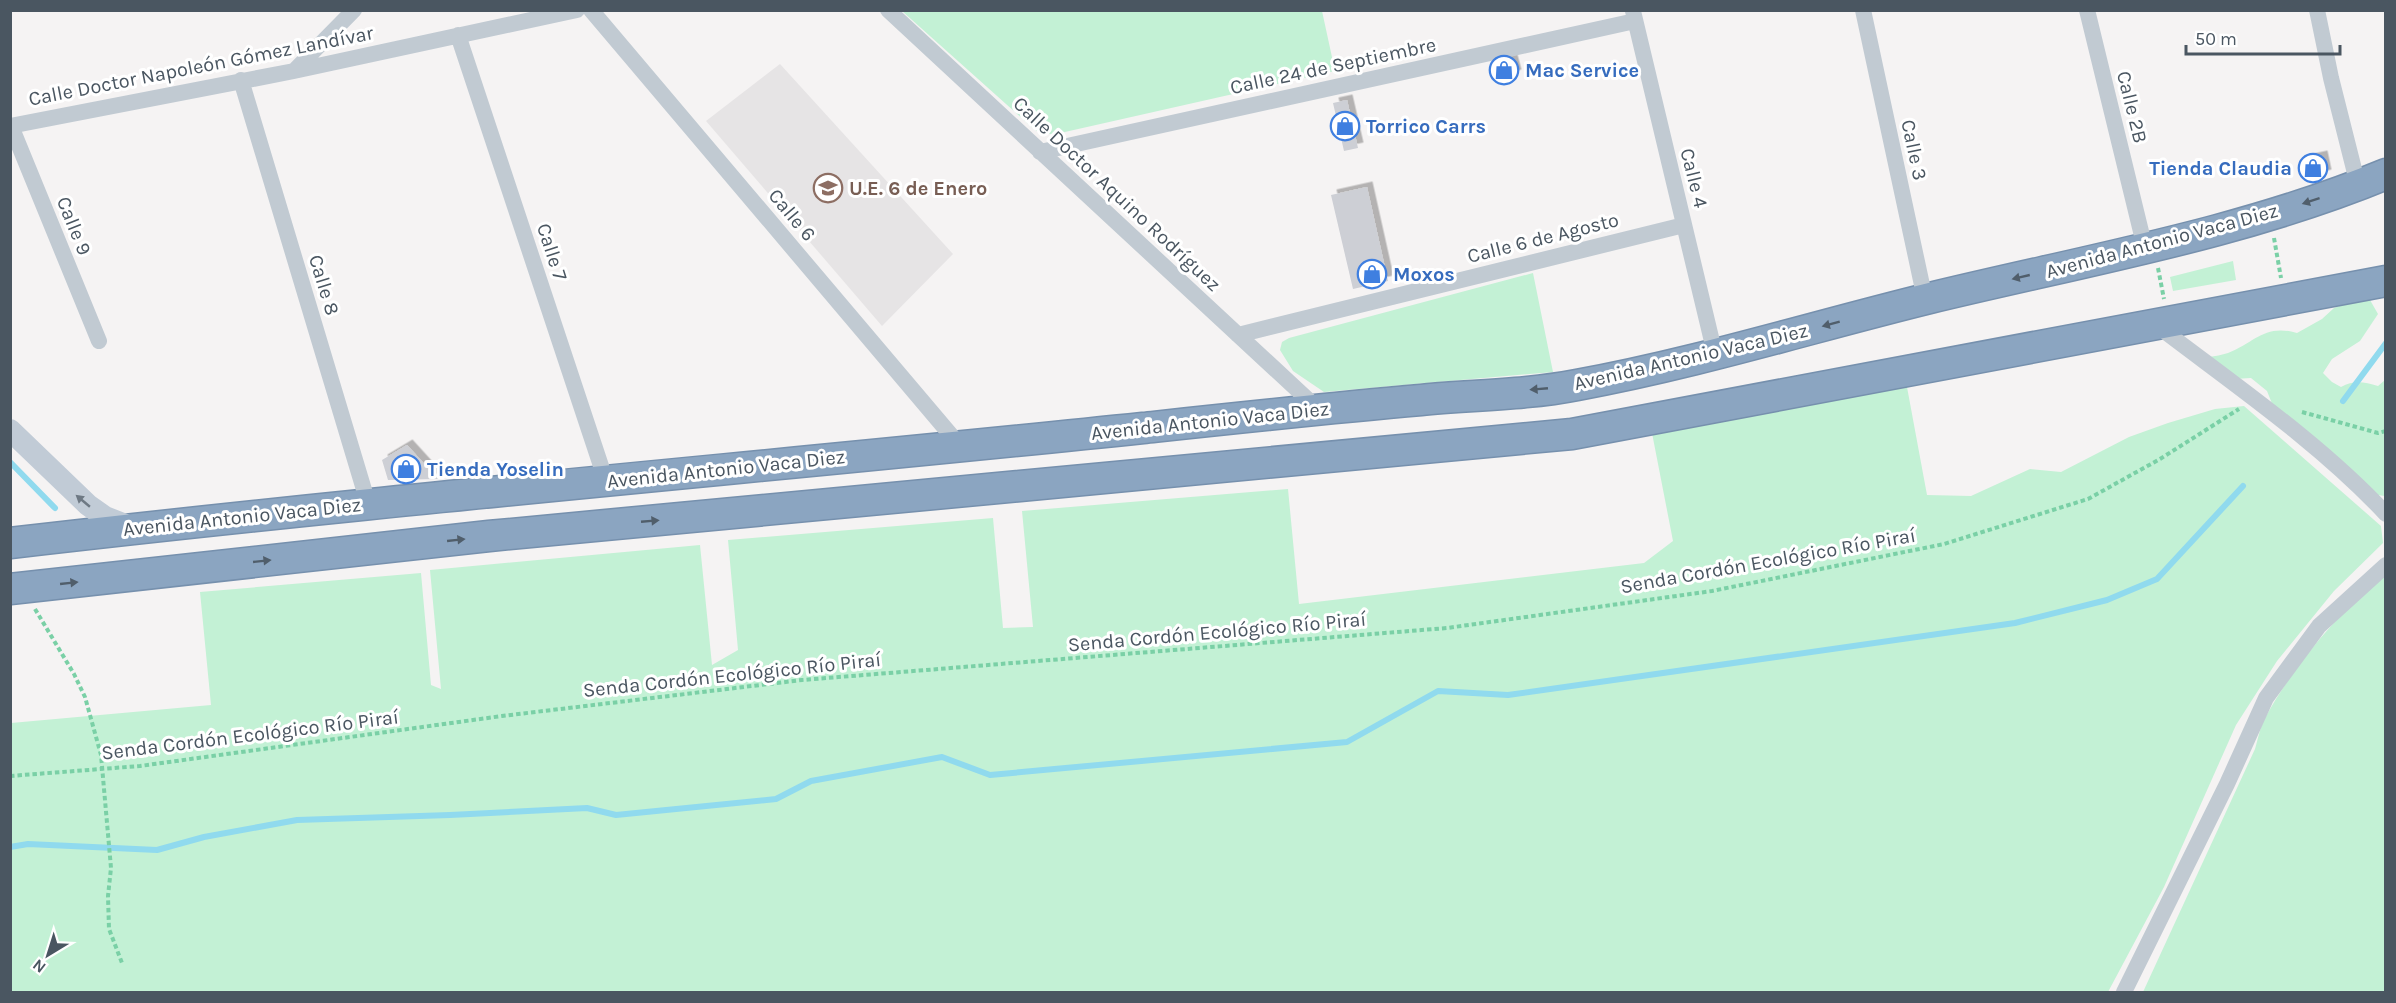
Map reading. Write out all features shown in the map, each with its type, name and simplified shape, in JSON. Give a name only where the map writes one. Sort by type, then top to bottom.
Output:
[{"type":"highway","name":"Avenida Antonio Vaca Diez","points":[[10,543],[368,503],[1572,386],[1715,354],[1925,299],[2149,247],[2271,214],[2385,174]]},
{"type":"highway","points":[[17,588],[489,536],[1572,434],[2375,283]]},
{"type":"highway","points":[[489,536],[507,524],[603,513],[611,503],[606,481]]},
{"type":"main road","points":[[10,430],[88,505],[105,517],[134,529]]},
{"type":"street","points":[[294,70],[354,10]]},
{"type":"street","name":"Calle Doctor Napoleón Gómez Landívar","points":[[11,126],[294,70],[577,10]]},
{"type":"street","name":"Calle 6","points":[[591,10],[961,447]]},
{"type":"street","name":"Calle Doctor Aquino Rodríguez","points":[[888,10],[1318,409]]},
{"type":"street","name":"Calle 3","points":[[1863,10],[1925,299]]},
{"type":"street","name":"Calle 2B","points":[[2087,10],[2149,247]]},
{"type":"street","points":[[2317,10],[2331,78],[2358,185]]},
{"type":"street","name":"Calle 24 de Septiembre","points":[[1040,152],[1634,16]]},
{"type":"street","name":"Calle 4","points":[[1634,16],[1715,354]]},
{"type":"street","name":"Calle 7","points":[[458,35],[606,481]]},
{"type":"street","name":"Calle 8","points":[[241,80],[368,503]]},
{"type":"street","name":"Calle 9","points":[[11,126],[99,341]]},
{"type":"street","name":"Calle 6 de Agosto","points":[[1238,335],[1684,225]]},
{"type":"street","points":[[2162,322],[2365,492],[2385,514]]},
{"type":"street","points":[[2124,993],[2228,784],[2266,698],[2319,626],[2385,565]]},
{"type":"path","points":[[2271,214],[2284,300]]},
{"type":"path","points":[[2149,247],[2162,322]]},
{"type":"path","name":"Senda Cordón Ecológico Río Piraí","points":[[10,776],[140,766],[502,716],[802,680],[1447,628],[1712,591],[1944,544],[2088,499],[2160,459],[2254,399]]},
{"type":"path","points":[[2299,412],[2378,433],[2385,431]]},
{"type":"path","points":[[17,588],[74,674],[85,697],[101,754],[111,868],[108,896],[109,929],[122,963]]},
{"type":"shaded area","name":"U.E. 6 de Enero","points":[[780,64],[953,254],[882,326],[706,121]]},
{"type":"green space","points":[[902,11],[1322,11],[1335,71],[1056,134],[1046,134],[1035,130]]},
{"type":"green space","points":[[2233,261],[2236,280],[2173,291],[2170,277]]},
{"type":"green space","points":[[1533,273],[1553,372],[1324,392],[1293,371],[1280,350],[1282,342],[1289,338]]},
{"type":"green space","points":[[2358,299],[2370,300],[2378,314],[2360,341],[2332,359],[2323,373],[2341,387],[2359,382],[2378,386],[2385,380],[2385,496],[2377,495],[2273,406],[2267,391],[2251,378],[2234,379],[2209,357],[2238,349],[2268,332],[2297,333],[2322,319],[2334,308]]},
{"type":"green space","points":[[1907,387],[1927,495],[1971,496],[2030,469],[2061,472],[2129,437],[2215,409],[2244,406],[2381,526],[2383,543],[2334,591],[2277,661],[2236,725],[2164,887],[2108,992],[11,992],[11,723],[211,705],[200,592],[421,573],[431,685],[441,689],[430,570],[700,545],[712,665],[738,650],[728,540],[993,518],[1003,628],[1033,627],[1022,511],[1288,489],[1299,604],[1644,563],[1673,541],[1652,433]]},
{"type":"green space","points":[[2385,573],[2385,992],[2143,992],[2255,749],[2265,718],[2290,678],[2319,640],[2334,622]]},
{"type":"building","name":"Mac Service","points":[[1512,60],[1516,75],[1496,80],[1492,65]]},
{"type":"building","name":"Torrico Carrs","points":[[1347,100],[1358,148],[1344,151],[1333,103]]},
{"type":"building","name":"Tienda Claudia","points":[[2322,156],[2326,175],[2304,180],[2299,161]]},
{"type":"building","points":[[1367,187],[1388,281],[1353,289],[1331,195]]},
{"type":"building","points":[[407,445],[438,479],[388,480],[382,460]]},
{"type":"waterway","points":[[2343,401],[2386,343]]},
{"type":"waterway","points":[[10,462],[55,508]]},
{"type":"waterway","points":[[10,847],[28,844],[157,850],[204,837],[297,820],[587,808],[616,815],[776,799],[811,781],[942,757],[990,775],[1347,742],[1438,691],[1508,695],[2015,623],[2107,600],[2157,579],[2243,486]]},
{"type":"place","name":"Mac Service","points":[[1504,70]]},
{"type":"place","name":"Torrico Carrs","points":[[1345,126]]},
{"type":"place","name":"Tienda Claudia","points":[[2313,168]]},
{"type":"place","name":"U.E. 6 de Enero","points":[[828,188]]},
{"type":"place","name":"Moxos","points":[[1372,274]]},
{"type":"place","name":"Tienda Yoselin","points":[[406,469]]}]
